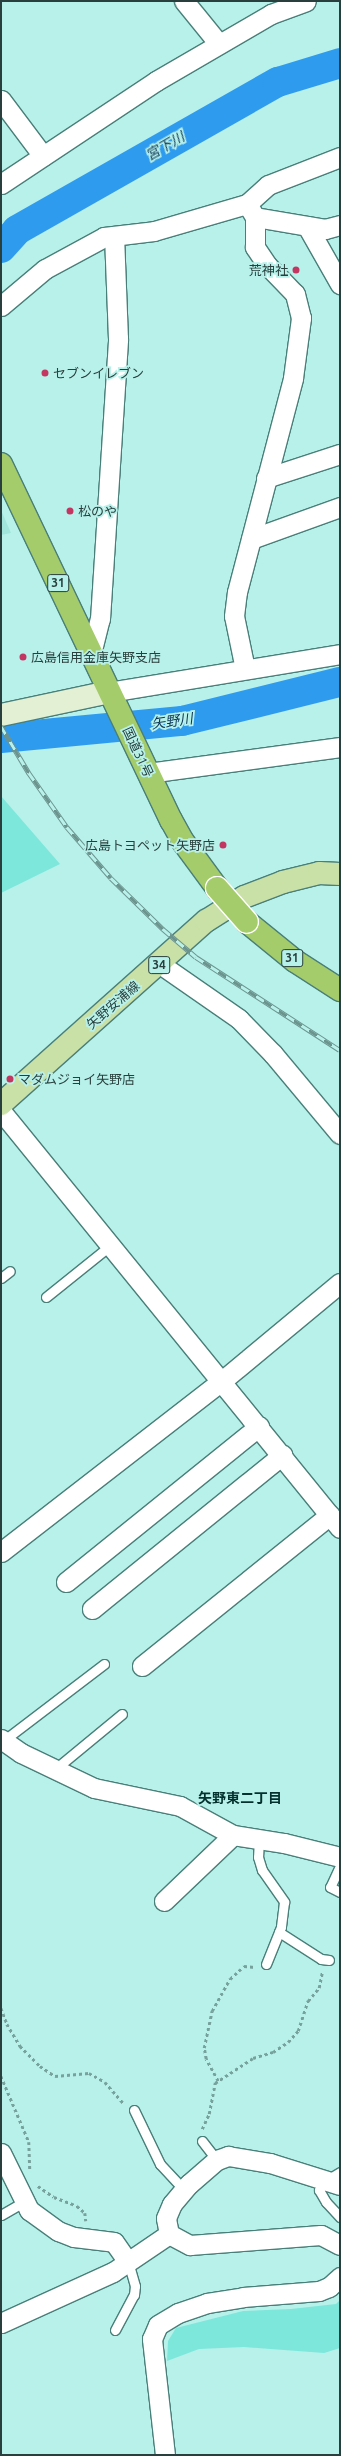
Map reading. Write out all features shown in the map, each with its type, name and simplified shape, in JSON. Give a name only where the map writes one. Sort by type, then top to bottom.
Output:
[{"type":"highway","name":"国道31号","points":[[1,464],[145,767],[184,844],[217,888],[247,922],[296,961],[340,990]]},
{"type":"main road","name":"矢野安浦線","points":[[1,1104],[160,964],[206,921],[244,897],[283,882],[319,873],[340,874]]},
{"type":"street","points":[[184,1],[218,44]]},
{"type":"street","points":[[1,184],[156,80],[271,14],[306,1]]},
{"type":"street","points":[[1,100],[43,156]]},
{"type":"street","points":[[245,669],[234,616],[237,592],[293,378],[301,318],[295,294],[267,265],[255,247],[251,211],[268,185],[340,157]]},
{"type":"street","points":[[1,306],[45,269],[104,237],[154,231],[251,211],[307,226],[326,229],[340,225]]},
{"type":"street","points":[[307,226],[340,284]]},
{"type":"street","points":[[91,654],[100,619],[118,339],[114,236]]},
{"type":"street","points":[[266,478],[340,454]]},
{"type":"street","points":[[251,538],[340,507]]},
{"type":"street","points":[[1,714],[112,697],[245,669],[340,654]]},
{"type":"street","points":[[145,767],[340,747]]},
{"type":"street","points":[[160,964],[239,1019],[273,1054],[340,1134]]},
{"type":"street","points":[[1,1111],[223,1380],[335,1521],[142,1666]]},
{"type":"street","points":[[1,1552],[223,1380],[340,1283]]},
{"type":"street","points":[[66,1582],[260,1426]]},
{"type":"street","points":[[92,1609],[282,1455]]},
{"type":"street","points":[[2,1740],[21,1753],[94,1788],[180,1806],[234,1835],[340,1857]]},
{"type":"street","points":[[164,1901],[234,1835]]},
{"type":"street","points":[[1,2153],[9,2164],[29,2210],[58,2231],[85,2239],[114,2242],[128,2262]]},
{"type":"street","points":[[335,2179],[258,2161],[228,2156],[217,2160],[184,2190],[168,2212],[166,2224],[169,2234],[190,2245],[321,2235],[340,2245]]},
{"type":"street","points":[[1,2323],[113,2272],[169,2234]]},
{"type":"street","points":[[165,2455],[152,2339],[158,2324],[178,2313],[207,2303],[243,2297],[319,2291],[329,2287],[340,2277]]},
{"type":"lane","points":[[46,1297],[111,1245]]},
{"type":"lane","points":[[1,1278],[10,1271]]},
{"type":"lane","points":[[2,1740],[104,1664]]},
{"type":"lane","points":[[54,1770],[122,1714]]},
{"type":"lane","points":[[258,1839],[258,1857],[262,1870],[284,1902],[285,1912],[279,1932],[266,1964]]},
{"type":"lane","points":[[340,1866],[330,1887],[340,1892]]},
{"type":"lane","points":[[279,1932],[327,1960]]},
{"type":"lane","points":[[134,2110],[160,2164],[184,2190]]},
{"type":"lane","points":[[202,2141],[217,2160]]},
{"type":"lane","points":[[335,2179],[319,2190],[326,2202],[340,2217]]},
{"type":"lane","points":[[1,2215],[25,2201]]},
{"type":"lane","points":[[115,2330],[134,2294],[135,2286],[128,2262]]},
{"type":"path","points":[[202,2141],[202,2130],[209,2114],[218,2081],[253,2058],[273,2052],[298,2031],[308,2001],[319,1988],[327,1960]]},
{"type":"path","points":[[218,2081],[206,2059],[204,2048],[212,2011],[230,1979],[241,1968],[244,1966],[264,1966],[266,1964]]},
{"type":"path","points":[[1,2008],[7,2024],[20,2046],[40,2066],[55,2076],[83,2072],[96,2076],[134,2110]]},
{"type":"path","points":[[1,2076],[29,2142],[30,2169],[32,2176]]},
{"type":"path","points":[[35,2183],[50,2194],[85,2213],[85,2239]]},
{"type":"shaded area","points":[[1,510],[11,533],[1,535]]},
{"type":"shaded area","points":[[1,796],[60,864],[1,893]]},
{"type":"shaded area","points":[[340,2300],[340,2348],[324,2353],[244,2347],[199,2349],[167,2361],[168,2341],[176,2328],[243,2311],[291,2309],[336,2304]]},
{"type":"waterway","name":"宮下川","points":[[1,248],[17,230],[278,82],[340,63]]},
{"type":"waterway","name":"矢野川","points":[[1,738],[182,721],[340,682]]},
{"type":"railway","points":[[1,726],[29,773],[67,827],[111,878],[163,929],[196,957],[340,1050]]},
{"type":"place","name":"荒神社","points":[[296,270]]},
{"type":"place","name":"セブンイレブン","points":[[45,373]]},
{"type":"place","name":"松のや","points":[[70,511]]},
{"type":"place","name":"広島信用金庫矢野支店","points":[[23,657]]},
{"type":"place","name":"広島トヨペット矢野店","points":[[223,845]]},
{"type":"place","name":"マダムジョイ矢野店","points":[[10,1079]]},
{"type":"district","name":"矢野東二丁目","points":[[240,1798]]}]
